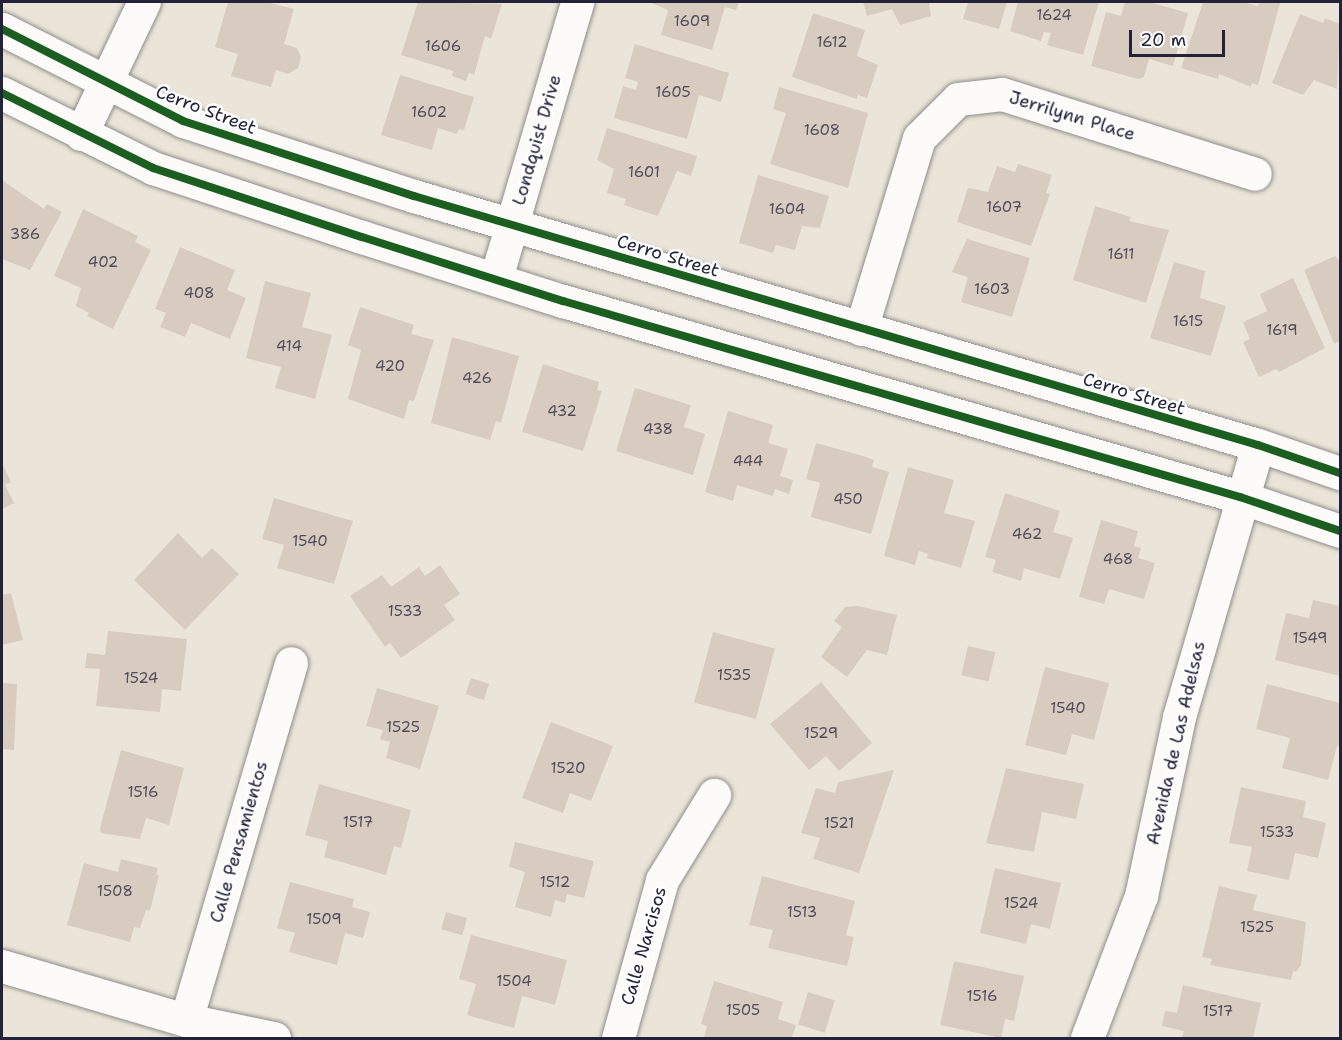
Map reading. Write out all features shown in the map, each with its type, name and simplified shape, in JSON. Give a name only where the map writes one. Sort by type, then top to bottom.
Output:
[{"type":"street","points":[[81,134],[144,2]]},
{"type":"street","name":"Londquist Drive","points":[[496,278],[577,2]]},
{"type":"street","name":"Cerro Street","points":[[2,29],[105,84],[183,121],[511,225],[1258,445],[1341,473]]},
{"type":"street","points":[[2,93],[153,168],[563,301],[1240,497],[1341,531]]},
{"type":"street","name":"Jerrilynn Place","points":[[861,329],[919,138],[958,99],[1002,94],[1255,174]]},
{"type":"street","name":"Avenida de Las Adelsas","points":[[1087,1038],[1141,896],[1179,717],[1240,497],[1258,445]]},
{"type":"street","name":"Calle Pensamientos","points":[[186,1020],[291,663]]},
{"type":"street","name":"Calle Narcisos","points":[[618,1038],[662,880],[714,795]]},
{"type":"street","points":[[2,966],[186,1020],[274,1038]]},
{"type":"building","points":[[228,2],[267,2],[294,9],[284,44],[297,48],[301,57],[298,68],[288,74],[276,70],[271,87],[231,76],[238,54],[215,47]]},
{"type":"building","points":[[418,2],[502,4],[491,39],[485,36],[474,75],[469,73],[466,81],[452,76],[453,71],[401,55]]},
{"type":"building","points":[[649,2],[739,2],[736,10],[725,7],[712,50],[661,35],[668,10]]},
{"type":"building","points":[[863,2],[929,2],[931,16],[900,25],[892,9],[867,16]]},
{"type":"building","points":[[968,2],[1007,2],[999,29],[963,19]]},
{"type":"building","points":[[1018,2],[1099,2],[1083,55],[1047,45],[1051,33],[1044,32],[1041,41],[1010,31]]},
{"type":"building","points":[[1125,2],[1149,2],[1188,13],[1173,66],[1149,59],[1144,77],[1138,79],[1091,66],[1106,12],[1121,16]]},
{"type":"building","points":[[1203,2],[1243,2],[1258,6],[1259,2],[1280,3],[1258,85],[1252,83],[1251,87],[1219,74],[1218,79],[1181,68]]},
{"type":"building","points":[[813,13],[865,30],[857,56],[878,65],[867,98],[858,95],[857,99],[792,77]]},
{"type":"building","points":[[1300,14],[1323,23],[1325,18],[1340,24],[1337,89],[1314,80],[1303,95],[1272,83]]},
{"type":"building","points":[[635,44],[729,73],[721,102],[699,95],[687,139],[614,118],[623,86],[636,90],[638,82],[625,78]]},
{"type":"building","points":[[400,75],[474,97],[464,130],[459,129],[457,134],[438,128],[432,150],[381,135]]},
{"type":"building","points":[[779,87],[868,113],[848,188],[770,164],[786,113],[773,109]]},
{"type":"building","points":[[607,128],[697,156],[691,176],[677,171],[658,216],[624,205],[626,199],[607,193],[614,169],[597,160]]},
{"type":"building","points":[[1018,164],[1052,175],[1046,193],[1050,194],[1031,246],[957,222],[968,188],[988,192],[997,166],[1015,172]]},
{"type":"building","points":[[758,175],[829,196],[820,228],[802,226],[795,250],[776,245],[773,253],[739,243]]},
{"type":"building","points":[[2,180],[44,209],[47,204],[62,212],[30,270],[2,259]]},
{"type":"building","points":[[1095,206],[1131,217],[1129,221],[1169,230],[1146,303],[1073,280]]},
{"type":"building","points":[[83,209],[138,236],[135,242],[151,250],[113,329],[87,316],[89,313],[76,306],[81,288],[54,276]]},
{"type":"building","points":[[967,239],[1030,258],[1012,317],[961,302],[968,277],[952,272]]},
{"type":"building","points":[[180,247],[235,270],[227,290],[246,298],[230,339],[191,323],[185,337],[160,327],[166,313],[155,309]]},
{"type":"building","points":[[1335,256],[1340,262],[1340,341],[1334,344],[1304,270]]},
{"type":"building","points":[[1174,262],[1205,271],[1200,298],[1226,306],[1211,356],[1150,338]]},
{"type":"building","points":[[1293,278],[1325,348],[1279,372],[1276,369],[1259,377],[1243,342],[1250,339],[1243,322],[1267,311],[1260,294]]},
{"type":"building","points":[[265,281],[311,293],[302,327],[332,335],[315,399],[275,388],[281,367],[246,358]]},
{"type":"building","points":[[360,307],[414,325],[411,334],[434,340],[414,401],[409,400],[404,419],[348,399],[361,350],[348,345]]},
{"type":"building","points":[[452,337],[519,356],[501,423],[496,421],[490,440],[431,423]]},
{"type":"building","points":[[543,364],[599,382],[597,390],[602,391],[583,451],[522,432]]},
{"type":"building","points":[[635,388],[691,405],[684,427],[705,434],[693,475],[616,451]]},
{"type":"building","points":[[728,411],[773,425],[768,443],[788,449],[780,476],[793,480],[789,494],[775,489],[773,496],[737,485],[733,501],[705,492]]},
{"type":"building","points":[[816,443],[874,460],[872,467],[889,472],[871,534],[811,517],[820,483],[806,479]]},
{"type":"building","points":[[2,463],[11,482],[5,485],[14,503],[2,509]]},
{"type":"building","points":[[908,467],[954,480],[944,513],[975,521],[961,568],[927,558],[928,554],[919,551],[915,565],[884,556]]},
{"type":"building","points":[[1005,493],[1060,511],[1053,532],[1073,538],[1060,579],[1024,568],[1021,581],[992,572],[996,560],[985,557]]},
{"type":"building","points":[[274,498],[353,521],[334,584],[277,568],[284,545],[262,539]]},
{"type":"building","points":[[1101,520],[1138,531],[1134,546],[1141,548],[1138,558],[1155,563],[1144,599],[1109,589],[1104,604],[1079,597]]},
{"type":"building","points":[[178,533],[202,558],[212,548],[239,574],[185,630],[134,580]]},
{"type":"building","points":[[440,565],[460,594],[444,605],[455,620],[401,658],[390,643],[385,647],[350,596],[382,575],[391,587],[419,567],[425,576]]},
{"type":"building","points":[[11,593],[23,640],[2,645],[2,595]]},
{"type":"building","points":[[1313,600],[1340,606],[1340,676],[1275,660],[1286,613],[1309,618]]},
{"type":"building","points":[[858,606],[897,615],[887,655],[867,650],[847,677],[821,657],[842,627],[834,621],[845,607]]},
{"type":"building","points":[[108,631],[187,639],[181,691],[162,689],[160,712],[96,706],[100,669],[85,668],[87,653],[105,655]]},
{"type":"building","points":[[713,632],[775,649],[756,719],[694,703]]},
{"type":"building","points":[[968,646],[995,652],[989,682],[961,675]]},
{"type":"building","points":[[1045,667],[1109,683],[1094,740],[1072,734],[1066,755],[1025,745]]},
{"type":"building","points":[[471,678],[489,684],[484,700],[466,694]]},
{"type":"building","points":[[821,682],[872,743],[839,771],[826,756],[809,770],[770,724]]},
{"type":"building","points":[[2,683],[17,684],[14,750],[2,749]]},
{"type":"building","points":[[1267,684],[1340,703],[1340,747],[1337,746],[1328,780],[1282,768],[1290,738],[1256,729]]},
{"type":"building","points":[[377,688],[439,706],[420,769],[386,758],[390,742],[380,739],[383,730],[366,726]]},
{"type":"building","points":[[551,722],[613,746],[591,801],[570,793],[563,813],[522,798]]},
{"type":"building","points":[[121,750],[184,768],[169,825],[146,818],[140,839],[101,833],[100,828]]},
{"type":"building","points":[[1006,768],[1084,784],[1076,819],[1042,812],[1034,852],[986,843]]},
{"type":"building","points":[[894,770],[859,873],[813,859],[820,838],[801,833],[816,788],[835,793],[838,782]]},
{"type":"building","points":[[319,784],[411,810],[401,848],[394,846],[386,875],[324,857],[328,841],[305,835]]},
{"type":"building","points":[[1241,787],[1306,801],[1303,817],[1326,823],[1318,858],[1295,853],[1289,880],[1247,871],[1252,847],[1229,843]]},
{"type":"building","points":[[515,842],[594,861],[584,898],[567,894],[565,903],[555,900],[551,917],[515,907],[525,872],[509,867]]},
{"type":"building","points":[[121,859],[158,868],[156,875],[159,875],[150,911],[146,910],[140,928],[134,927],[130,942],[67,925],[84,863],[118,872]]},
{"type":"building","points":[[995,868],[1061,883],[1050,929],[1031,924],[1026,944],[980,933]]},
{"type":"building","points":[[762,876],[855,901],[846,935],[854,937],[847,966],[768,948],[773,930],[749,925]]},
{"type":"building","points":[[290,882],[354,899],[352,907],[370,912],[363,938],[345,933],[337,965],[289,952],[295,933],[277,928]]},
{"type":"building","points":[[1219,886],[1257,895],[1253,910],[1306,922],[1301,965],[1296,972],[1293,971],[1291,980],[1210,965],[1212,959],[1202,957]]},
{"type":"building","points":[[446,912],[467,918],[462,935],[441,929]]},
{"type":"building","points":[[471,935],[567,960],[555,1005],[522,996],[514,1028],[467,1015],[476,984],[459,979]]},
{"type":"building","points":[[954,961],[1024,976],[1014,1021],[1005,1019],[1001,1038],[940,1025]]},
{"type":"building","points":[[714,981],[783,1002],[778,1019],[796,1025],[792,1038],[704,1038],[707,1026],[701,1024]]},
{"type":"building","points":[[1183,985],[1261,1003],[1253,1038],[1182,1038],[1184,1031],[1162,1026],[1165,1011],[1177,1013]]},
{"type":"building","points":[[808,992],[835,1000],[825,1033],[798,1025]]},
{"type":"cycle path","points":[[2,29],[183,121],[414,196],[1258,445],[1340,473]]},
{"type":"cycle path","points":[[2,93],[153,168],[362,237],[563,301],[1240,497],[1340,531]]}]
